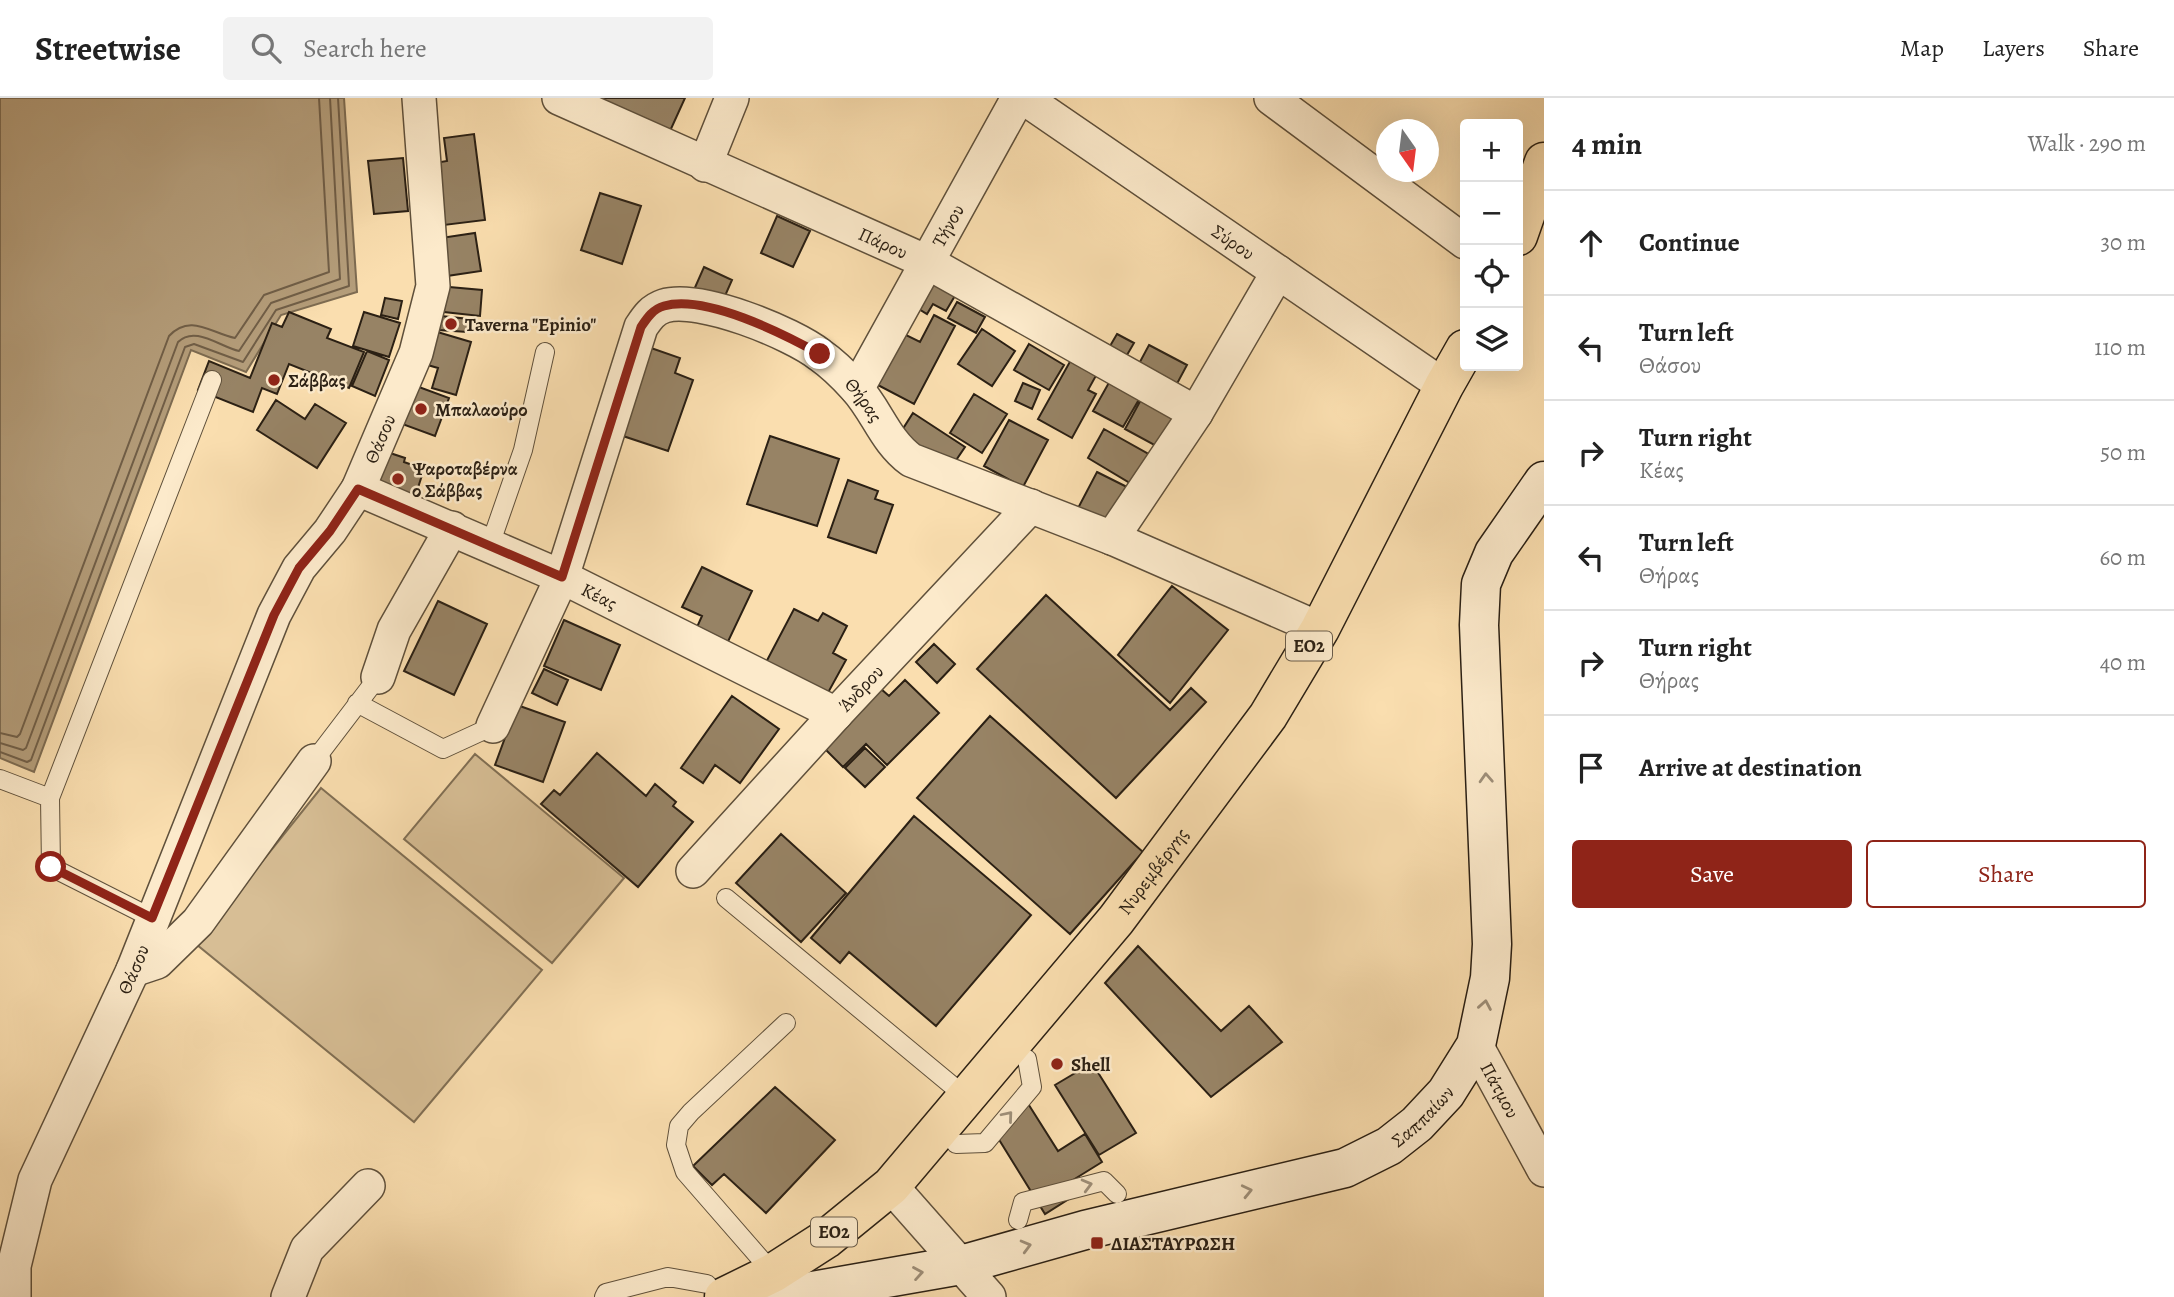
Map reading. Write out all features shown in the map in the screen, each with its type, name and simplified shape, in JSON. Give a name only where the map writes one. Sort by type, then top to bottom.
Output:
[{"type":"main road","points":[[1523,222],[1544,162]]},
{"type":"main road","name":"Νυρεμβέργης","points":[[715,1291],[776,1285],[825,1239],[891,1186],[1116,920],[1268,716],[1320,629],[1460,358]]},
{"type":"street","name":"Θάσου","points":[[14,1297],[14,1266],[35,1180],[133,970],[274,615],[299,568],[330,531],[358,489],[416,353],[433,286],[419,98]]},
{"type":"street","name":"Πάρου","points":[[559,98],[927,262],[1196,413]]},
{"type":"street","points":[[705,165],[732,98]]},
{"type":"street","name":"Τήνου","points":[[857,389],[1018,98]]},
{"type":"street","name":"Σύρου","points":[[1024,98],[1444,386]]},
{"type":"street","points":[[1271,98],[1460,238]]},
{"type":"street","points":[[1112,538],[1196,413],[1278,272]]},
{"type":"street","name":"Θήρας","points":[[493,726],[562,577],[641,327],[648,315],[664,306],[697,305],[751,321],[781,332],[820,354],[857,389],[896,449],[911,460],[1112,538],[1320,629]]},
{"type":"street","name":"Σαππαίων","points":[[776,1285],[961,1265],[1085,1230],[1345,1168],[1389,1146],[1417,1124],[1447,1093],[1476,1045],[1490,978],[1492,944],[1479,625],[1481,584],[1494,553],[1544,481]]},
{"type":"street","name":"Κέας","points":[[358,489],[562,577],[836,714]]},
{"type":"street","name":"Άνδρου","points":[[693,871],[1031,506]]},
{"type":"street","points":[[378,677],[394,630],[452,528]]},
{"type":"street","points":[[133,970],[157,962],[198,922],[314,761]]},
{"type":"street","name":"Πάτμου","points":[[1476,1045],[1544,1170]]},
{"type":"street","points":[[288,1297],[307,1249],[368,1185]]},
{"type":"street","points":[[891,1186],[989,1297]]},
{"type":"lane","points":[[489,545],[523,450],[545,352]]},
{"type":"lane","points":[[152,918],[51,867],[50,798],[212,380]]},
{"type":"lane","points":[[314,761],[378,677]]},
{"type":"lane","points":[[357,704],[443,749],[493,726]]},
{"type":"lane","points":[[0,779],[50,798]]},
{"type":"lane","points":[[726,898],[966,1097]]},
{"type":"lane","points":[[776,1285],[685,1171],[676,1145],[679,1126],[691,1112],[786,1023]]},
{"type":"lane","points":[[956,1144],[985,1143],[1032,1087],[1027,1059]]},
{"type":"lane","points":[[1018,1220],[1023,1202],[1104,1181],[1117,1194]]},
{"type":"lane","points":[[604,1297],[607,1293],[668,1277],[715,1291]]},
{"type":"shaded area","points":[[475,754],[624,878],[552,963],[404,839]]},
{"type":"shaded area","points":[[321,788],[542,970],[414,1122],[196,944]]},
{"type":"water","points":[[0,98],[344,98],[357,292],[281,315],[246,372],[191,350],[34,772],[0,758]]},
{"type":"building","points":[[591,98],[685,98],[665,142]]},
{"type":"building","points":[[474,134],[485,220],[436,226],[429,164],[447,161],[444,138]]},
{"type":"building","points":[[403,158],[408,211],[374,214],[368,161]]},
{"type":"building","points":[[600,193],[641,206],[622,264],[581,250]]},
{"type":"building","points":[[777,216],[810,231],[793,267],[761,253]]},
{"type":"building","points":[[475,233],[481,271],[440,277],[434,239]]},
{"type":"building","points":[[704,267],[732,280],[721,305],[693,292]]},
{"type":"building","points":[[926,275],[956,294],[946,311],[933,304],[927,314],[909,303]]},
{"type":"building","points":[[438,286],[482,290],[480,316],[435,311]]},
{"type":"building","points":[[385,298],[402,301],[398,319],[381,315]]},
{"type":"building","points":[[957,302],[985,317],[976,333],[948,318]]},
{"type":"building","points":[[289,312],[331,329],[327,338],[364,352],[349,388],[289,364],[277,394],[262,388],[253,412],[198,390],[209,361],[250,378],[272,323],[282,327]]},
{"type":"building","points":[[364,312],[400,323],[389,357],[353,346]]},
{"type":"building","points":[[934,315],[955,326],[914,404],[874,383],[900,332],[920,342]]},
{"type":"building","points":[[441,316],[469,319],[467,332],[439,330]]},
{"type":"building","points":[[982,329],[1015,351],[992,386],[958,364]]},
{"type":"building","points":[[434,331],[471,342],[456,395],[432,388],[438,368],[424,364]]},
{"type":"building","points":[[1117,334],[1134,343],[1120,367],[1103,358]]},
{"type":"building","points":[[1029,344],[1064,365],[1049,390],[1014,370]]},
{"type":"building","points":[[1149,345],[1187,365],[1172,393],[1134,373]]},
{"type":"building","points":[[651,348],[680,358],[675,373],[693,380],[668,451],[620,435]]},
{"type":"building","points":[[367,351],[389,360],[375,396],[352,386]]},
{"type":"building","points":[[1072,358],[1098,372],[1088,390],[1096,394],[1072,438],[1038,419]]},
{"type":"building","points":[[1111,379],[1141,396],[1123,427],[1093,411]]},
{"type":"building","name":"Μπαλαούρο","points":[[408,383],[449,398],[435,436],[394,421]]},
{"type":"building","points":[[1023,383],[1040,390],[1032,409],[1015,401]]},
{"type":"building","points":[[974,394],[1007,414],[982,453],[950,433]]},
{"type":"building","points":[[1143,396],[1176,414],[1158,447],[1125,429]]},
{"type":"building","points":[[276,400],[305,419],[315,404],[346,423],[317,468],[257,430]]},
{"type":"building","points":[[913,413],[965,447],[948,472],[897,438]]},
{"type":"building","points":[[1009,420],[1048,440],[1023,487],[984,466]]},
{"type":"building","points":[[1104,429],[1152,456],[1135,486],[1088,458]]},
{"type":"building","points":[[770,436],[839,459],[817,526],[747,504]]},
{"type":"building","name":"Ψαροταβέρνα ο Σάββας","points":[[384,451],[405,458],[404,462],[424,469],[413,503],[371,489]]},
{"type":"building","points":[[1097,472],[1131,489],[1109,529],[1076,512]]},
{"type":"building","points":[[848,480],[878,491],[875,499],[893,505],[876,553],[828,537]]},
{"type":"building","points":[[702,567],[752,591],[724,650],[693,636],[702,616],[682,607]]},
{"type":"building","points":[[1172,586],[1228,630],[1170,703],[1118,655]]},
{"type":"building","points":[[1046,595],[1170,710],[1191,688],[1206,702],[1116,798],[977,669]]},
{"type":"building","points":[[438,601],[487,624],[454,695],[404,671]]},
{"type":"building","points":[[794,609],[818,621],[823,613],[847,626],[833,653],[846,660],[824,700],[763,668]]},
{"type":"building","points":[[564,620],[620,645],[601,690],[544,666]]},
{"type":"building","points":[[934,644],[955,664],[937,683],[916,662]]},
{"type":"building","points":[[544,669],[568,680],[557,705],[532,693]]},
{"type":"building","points":[[905,680],[939,713],[887,765],[866,744],[843,767],[824,748],[881,689],[889,696]]},
{"type":"building","points":[[732,696],[779,729],[740,783],[715,765],[703,783],[681,768]]},
{"type":"building","points":[[517,705],[565,722],[543,782],[495,765]]},
{"type":"building","points":[[990,716],[1143,852],[1070,934],[917,798]]},
{"type":"building","points":[[865,748],[885,767],[865,787],[845,768]]},
{"type":"building","points":[[597,753],[646,796],[655,784],[676,802],[673,806],[693,822],[638,887],[541,804],[554,790],[560,795]]},
{"type":"building","points":[[914,816],[1031,915],[936,1026],[849,952],[840,963],[811,938]]},
{"type":"building","points":[[781,834],[846,893],[801,942],[736,883]]},
{"type":"building","points":[[1138,946],[1221,1031],[1249,1006],[1282,1042],[1211,1097],[1105,983]]},
{"type":"building","points":[[1092,1063],[1136,1133],[1099,1155],[1055,1085]]},
{"type":"building","points":[[775,1087],[835,1140],[766,1213],[724,1174],[712,1185],[693,1166]]},
{"type":"building","points":[[1027,1102],[1058,1151],[1085,1134],[1102,1162],[1073,1180],[1080,1192],[1045,1214],[990,1125]]},
{"type":"place","name":"Taverna \"Epinio\"","points":[[451,324]]},
{"type":"place","name":"Σάββας","points":[[274,380]]},
{"type":"place","name":"Μπαλαούρο","points":[[421,409]]},
{"type":"place","name":"Ψαροταβέρνα ο Σάββας","points":[[398,479]]},
{"type":"place","name":"Shell","points":[[1057,1064]]},
{"type":"place","name":"ΔΙΑΣΤΑΥΡΩΣΗ","points":[[1097,1243]]},
{"type":"route","points":[[51,867],[152,918],[274,615],[299,568],[330,531],[358,489],[562,577],[641,327],[648,315],[664,306],[697,305],[781,332],[820,354]]}]
